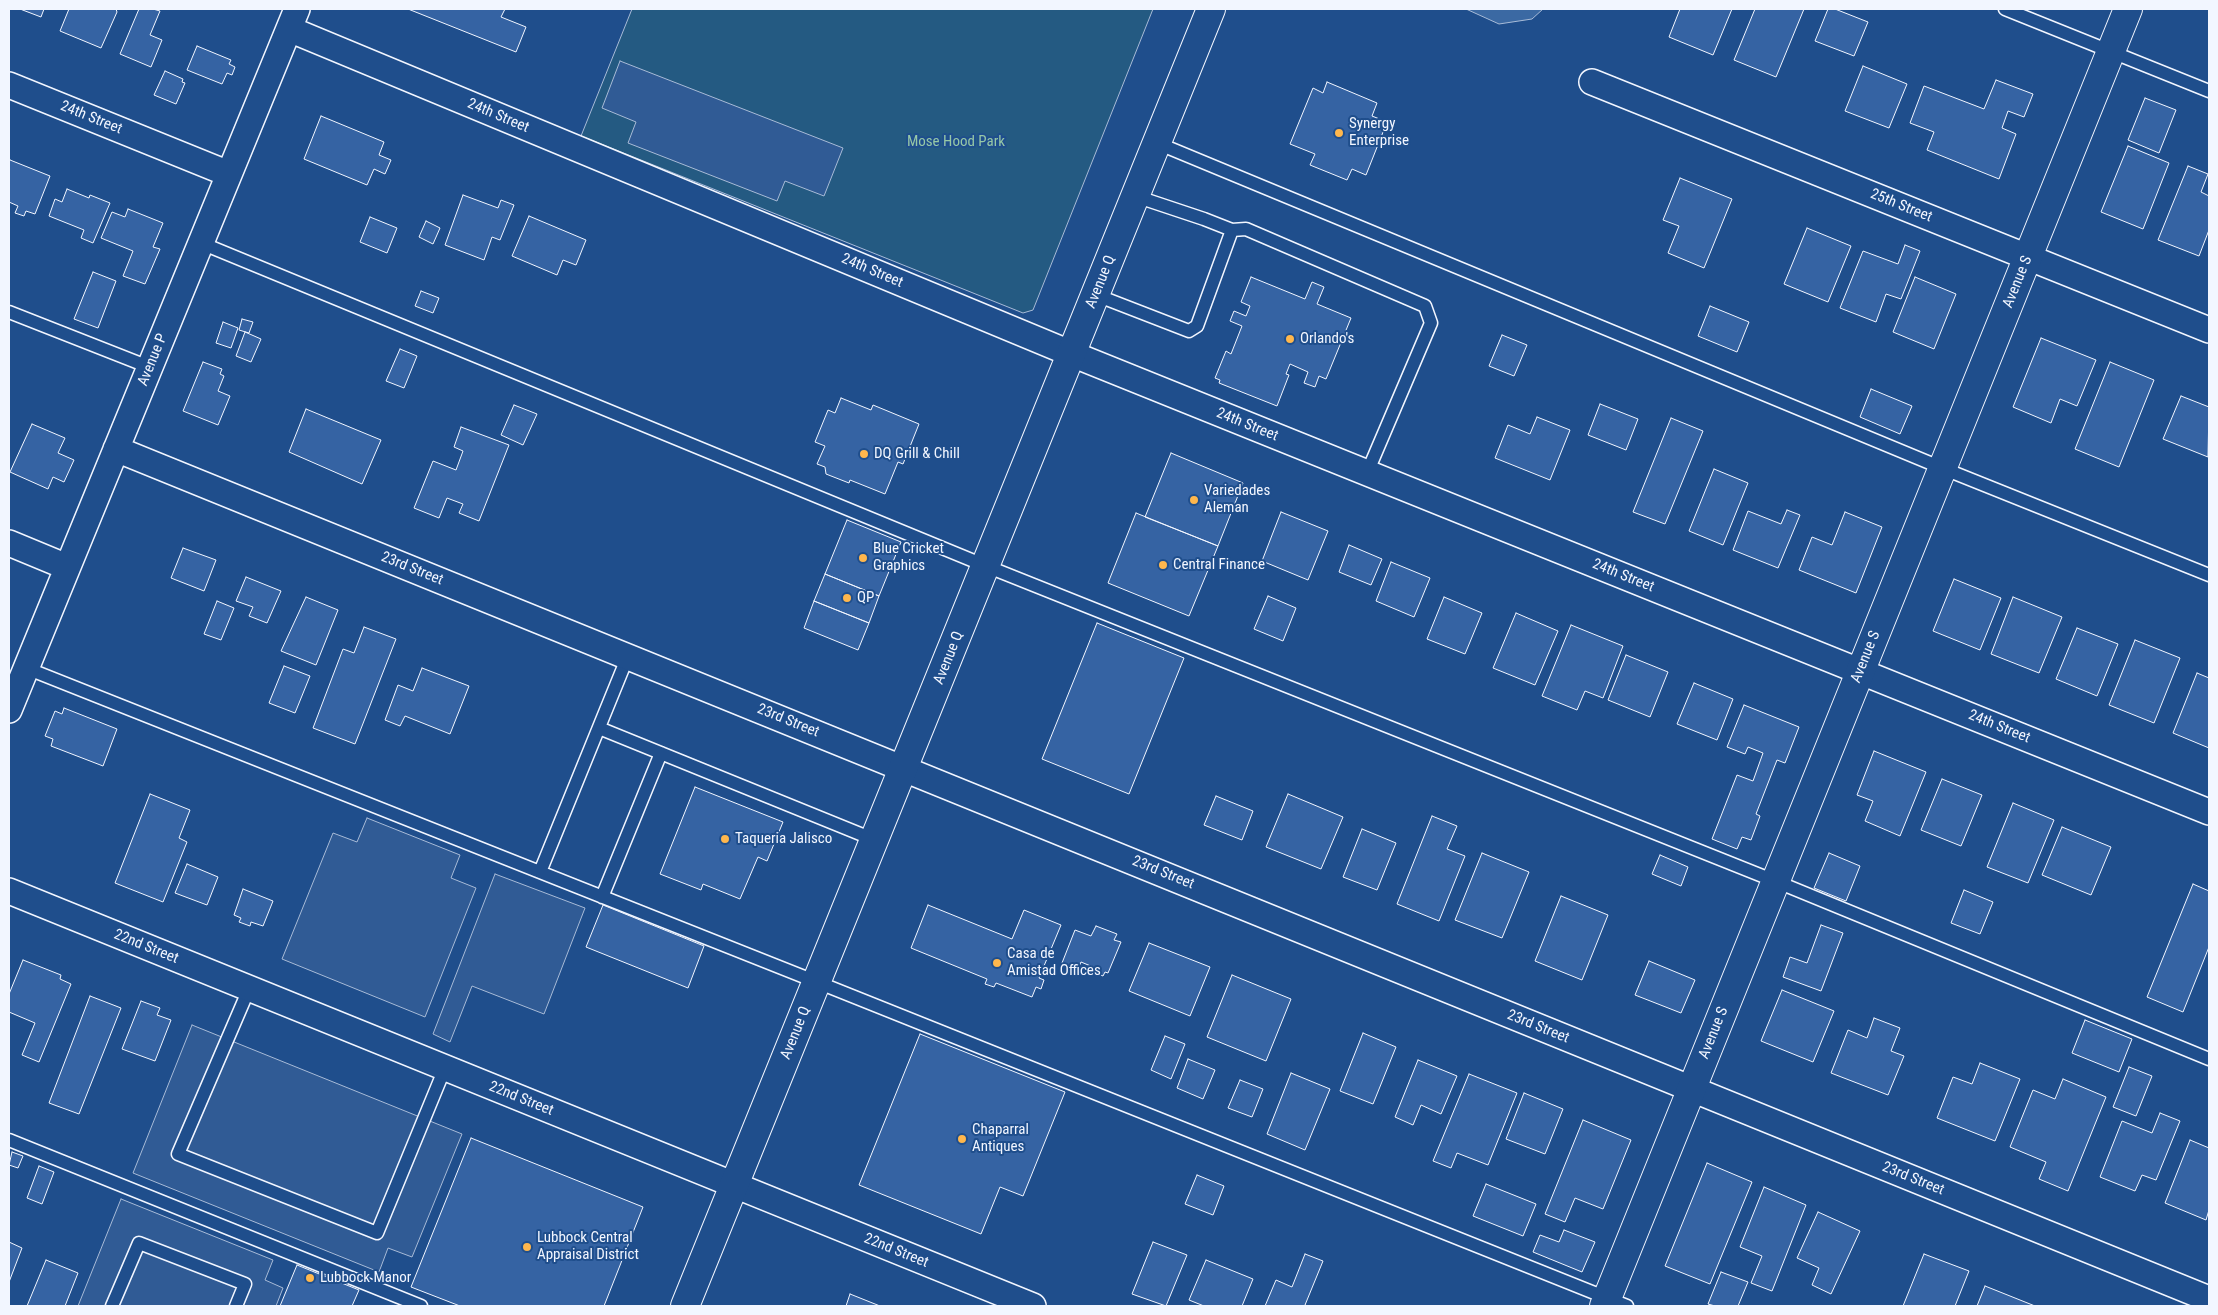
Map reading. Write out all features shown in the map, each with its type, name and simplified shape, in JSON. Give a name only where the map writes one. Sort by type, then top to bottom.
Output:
[{"type":"main road","name":"Avenue Q","points":[[685,1306],[1211,9]]},
{"type":"main road","name":"Avenue S","points":[[1613,1304],[1692,1090],[2128,9]]},
{"type":"street","name":"Avenue P","points":[[9,710],[293,19]]},
{"type":"street","name":"24th Street","points":[[293,19],[1072,354],[2209,812]]},
{"type":"street","name":"25th Street","points":[[1592,82],[2209,330]]},
{"type":"street","name":"24th Street","points":[[9,85],[229,174]]},
{"type":"street","name":"23rd Street","points":[[116,449],[1692,1090],[2209,1298]]},
{"type":"street","points":[[9,543],[68,567]]},
{"type":"street","name":"22nd Street","points":[[9,892],[1033,1306]]},
{"type":"lane","points":[[2005,9],[2209,91]]},
{"type":"lane","points":[[1157,143],[1942,468],[2209,575]]},
{"type":"lane","points":[[1135,196],[1204,218],[1232,230],[1246,230],[1425,306],[1432,323],[1368,473]]},
{"type":"lane","points":[[1096,295],[1189,331],[1197,326],[1232,230]]},
{"type":"lane","points":[[201,243],[986,566],[1776,881],[2209,1058]]},
{"type":"lane","points":[[9,312],[150,367]]},
{"type":"lane","points":[[540,872],[628,656]]},
{"type":"lane","points":[[26,668],[817,982],[1613,1304]]},
{"type":"lane","points":[[599,728],[875,840]]},
{"type":"lane","points":[[602,897],[661,753]]},
{"type":"lane","points":[[249,989],[178,1154],[377,1233],[445,1068]]},
{"type":"lane","points":[[9,1140],[421,1306]]},
{"type":"lane","points":[[112,1306],[139,1243],[245,1284],[236,1306]]},
{"type":"green space","name":"Mose Hood Park","points":[[632,9],[1153,9],[1033,310],[1023,313],[581,136]]},
{"type":"shaded area","points":[[1466,9],[1543,9],[1532,19],[1499,24]]},
{"type":"shaded area","points":[[620,61],[843,148],[824,196],[785,181],[777,201],[628,143],[636,122],[602,108]]},
{"type":"shaded area","points":[[367,818],[460,855],[451,878],[476,888],[425,1017],[282,959],[333,833],[357,842]]},
{"type":"shaded area","points":[[495,874],[585,908],[544,1014],[472,986],[450,1042],[433,1034]]},
{"type":"shaded area","points":[[192,1025],[462,1134],[412,1257],[388,1248],[379,1272],[133,1173]]},
{"type":"shaded area","points":[[121,1199],[273,1260],[265,1280],[283,1288],[276,1306],[78,1306]]},
{"type":"building","points":[[20,9],[44,9],[41,17]]},
{"type":"building","points":[[69,9],[116,9],[117,12],[101,48],[60,31]]},
{"type":"building","points":[[139,9],[160,11],[150,35],[162,40],[151,67],[120,54]]},
{"type":"building","points":[[408,9],[505,9],[501,17],[526,27],[516,52]]},
{"type":"building","points":[[1680,9],[1732,9],[1713,55],[1669,37]]},
{"type":"building","points":[[1755,9],[1804,9],[1776,77],[1734,60]]},
{"type":"building","points":[[1828,9],[1835,9],[1868,22],[1854,56],[1815,41]]},
{"type":"building","points":[[197,46],[231,60],[229,64],[235,67],[232,75],[227,73],[222,84],[187,70]]},
{"type":"building","points":[[1863,66],[1907,84],[1889,128],[1845,111]]},
{"type":"building","points":[[165,71],[183,79],[182,82],[185,83],[176,104],[154,95]]},
{"type":"building","points":[[1996,80],[2033,94],[2024,117],[2008,111],[2002,128],[2016,134],[1999,179],[1927,150],[1934,132],[1910,123],[1924,86],[1984,109]]},
{"type":"building","name":"Synergy Enterprise","points":[[1327,82],[1377,103],[1372,116],[1387,122],[1366,175],[1352,169],[1347,180],[1310,165],[1315,154],[1290,144],[1313,88],[1323,93]]},
{"type":"building","points":[[2145,98],[2176,110],[2159,153],[2128,140]]},
{"type":"building","points":[[321,116],[384,142],[379,155],[391,160],[385,174],[374,169],[367,185],[304,159]]},
{"type":"building","points":[[2128,146],[2169,163],[2143,229],[2101,212]]},
{"type":"building","points":[[10,160],[50,176],[35,214],[26,211],[24,216],[15,213],[18,206],[9,202]]},
{"type":"building","points":[[2188,166],[2208,174],[2201,192],[2209,196],[2209,230],[2199,256],[2158,240]]},
{"type":"building","points":[[1680,178],[1732,199],[1704,268],[1668,253],[1679,226],[1663,220]]},
{"type":"building","points":[[67,189],[89,198],[90,195],[110,203],[93,243],[81,238],[84,230],[49,216],[55,199],[62,202]]},
{"type":"building","points":[[463,195],[498,208],[501,200],[514,205],[500,240],[492,237],[484,260],[445,245]]},
{"type":"building","points":[[128,209],[163,223],[153,247],[160,249],[145,284],[123,276],[133,251],[101,238],[112,212],[125,217]]},
{"type":"building","points":[[529,216],[586,240],[576,265],[563,260],[557,275],[512,256]]},
{"type":"building","points":[[370,217],[397,228],[387,253],[360,242]]},
{"type":"building","points":[[426,221],[440,228],[433,244],[419,237]]},
{"type":"building","points":[[1807,228],[1851,246],[1828,302],[1784,284]]},
{"type":"building","points":[[1905,245],[1920,251],[1901,299],[1886,294],[1876,322],[1840,308],[1863,251],[1898,264]]},
{"type":"building","points":[[93,272],[116,281],[98,328],[74,319]]},
{"type":"building","name":"Orlando's","points":[[1251,277],[1305,299],[1312,282],[1324,287],[1317,304],[1351,318],[1326,379],[1319,376],[1315,387],[1304,383],[1308,372],[1290,364],[1286,374],[1289,375],[1277,406],[1219,383],[1220,380],[1215,378],[1226,351],[1231,354],[1242,326],[1230,321],[1234,311],[1246,316],[1250,306],[1241,302]]},
{"type":"building","points":[[1915,277],[1956,294],[1934,349],[1893,332]]},
{"type":"building","points":[[421,291],[439,298],[433,313],[415,306]]},
{"type":"building","points":[[1710,306],[1749,322],[1737,352],[1698,336]]},
{"type":"building","points":[[242,319],[253,322],[249,333],[239,330]]},
{"type":"building","points":[[223,322],[238,328],[231,348],[216,343]]},
{"type":"building","points":[[245,332],[261,339],[251,362],[236,356]]},
{"type":"building","points":[[1502,335],[1527,345],[1514,376],[1489,366]]},
{"type":"building","points":[[2041,338],[2096,360],[2077,406],[2060,399],[2051,423],[2013,407]]},
{"type":"building","points":[[400,349],[417,356],[404,388],[386,381]]},
{"type":"building","points":[[203,362],[222,369],[220,374],[224,376],[218,391],[230,396],[218,425],[183,411]]},
{"type":"building","points":[[2110,362],[2154,380],[2119,467],[2075,449]]},
{"type":"building","points":[[1871,389],[1912,406],[1900,434],[1860,417]]},
{"type":"building","points":[[2181,396],[2209,407],[2208,457],[2163,439]]},
{"type":"building","name":"DQ Grill & Chill","points":[[841,398],[871,410],[873,405],[919,424],[903,464],[898,462],[885,494],[850,480],[849,483],[826,474],[825,467],[817,464],[825,446],[815,442],[828,410],[835,413]]},
{"type":"building","points":[[1600,404],[1638,419],[1626,450],[1588,435]]},
{"type":"building","points":[[514,405],[537,414],[523,445],[501,435]]},
{"type":"building","points":[[306,409],[381,440],[362,484],[289,452]]},
{"type":"building","points":[[1537,417],[1570,430],[1550,480],[1495,458],[1508,425],[1530,434]]},
{"type":"building","points":[[1671,418],[1703,431],[1665,524],[1633,512]]},
{"type":"building","points":[[32,424],[65,438],[58,453],[74,460],[64,482],[53,477],[48,489],[10,472]]},
{"type":"building","points":[[461,427],[509,445],[479,521],[459,513],[463,504],[447,498],[439,518],[414,508],[433,461],[456,470],[463,451],[454,447]]},
{"type":"building","name":"Variedades Aleman","points":[[1171,453],[1243,483],[1218,546],[1145,517]]},
{"type":"building","points":[[1714,469],[1748,483],[1723,545],[1689,531]]},
{"type":"building","points":[[1787,510],[1800,515],[1778,568],[1733,550],[1748,511],[1781,524]]},
{"type":"building","points":[[1281,512],[1328,531],[1308,580],[1262,561]]},
{"type":"building","points":[[1845,512],[1882,527],[1856,593],[1799,570],[1812,537],[1832,545]]},
{"type":"building","name":"Central Finance","points":[[1136,513],[1218,546],[1189,616],[1108,583]]},
{"type":"building","name":"Blue Cricket Graphics","points":[[847,520],[901,542],[879,596],[825,574]]},
{"type":"building","points":[[1349,545],[1382,559],[1371,585],[1339,572]]},
{"type":"building","points":[[183,548],[216,560],[204,591],[171,578]]},
{"type":"building","points":[[1391,562],[1430,578],[1414,617],[1376,601]]},
{"type":"building","name":"QP","points":[[825,574],[879,596],[869,623],[814,601]]},
{"type":"building","points":[[246,577],[281,591],[267,623],[249,616],[253,607],[236,601]]},
{"type":"building","points":[[1954,579],[2001,598],[1980,650],[1933,631]]},
{"type":"building","points":[[1268,596],[1296,608],[1283,641],[1254,629]]},
{"type":"building","points":[[306,597],[338,610],[316,665],[281,651]]},
{"type":"building","points":[[1444,597],[1482,613],[1465,654],[1427,639]]},
{"type":"building","points":[[2013,597],[2062,617],[2039,673],[1991,654]]},
{"type":"building","points":[[217,601],[234,608],[221,640],[204,634]]},
{"type":"building","points":[[814,601],[869,623],[858,650],[804,628]]},
{"type":"building","points":[[1516,613],[1558,631],[1535,685],[1493,668]]},
{"type":"building","points":[[1097,623],[1184,658],[1129,794],[1042,759]]},
{"type":"building","points":[[1571,625],[1623,646],[1603,698],[1585,691],[1577,710],[1542,696]]},
{"type":"building","points":[[364,627],[396,639],[355,744],[313,728],[343,649],[354,653]]},
{"type":"building","points":[[2077,628],[2118,644],[2097,696],[2056,679]]},
{"type":"building","points":[[2135,640],[2180,658],[2154,723],[2109,705]]},
{"type":"building","points":[[1626,655],[1668,672],[1650,717],[1608,700]]},
{"type":"building","points":[[284,666],[310,676],[295,713],[269,703]]},
{"type":"building","points":[[422,668],[469,686],[450,734],[405,716],[400,726],[385,720],[398,685],[413,691]]},
{"type":"building","points":[[2197,673],[2209,678],[2209,748],[2173,733]]},
{"type":"building","points":[[1694,683],[1733,699],[1717,740],[1677,724]]},
{"type":"building","points":[[1744,705],[1799,727],[1785,763],[1777,760],[1756,814],[1760,816],[1751,840],[1742,837],[1737,849],[1712,839],[1737,775],[1753,781],[1763,753],[1748,747],[1745,754],[1727,747]]},
{"type":"building","points":[[64,708],[117,729],[103,766],[51,746],[53,739],[45,736],[55,711],[62,714]]},
{"type":"building","points":[[1874,751],[1926,772],[1900,836],[1865,821],[1873,801],[1857,795]]},
{"type":"building","points":[[1942,779],[1982,795],[1961,846],[1921,830]]},
{"type":"building","name":"Taqueria Jalisco","points":[[695,787],[783,822],[767,861],[758,857],[740,899],[703,884],[701,890],[660,874]]},
{"type":"building","points":[[150,794],[190,810],[179,838],[187,842],[163,902],[115,883]]},
{"type":"building","points":[[1288,794],[1343,817],[1321,869],[1266,847]]},
{"type":"building","points":[[1216,796],[1253,811],[1242,840],[1204,825]]},
{"type":"building","points":[[2013,803],[2054,820],[2028,883],[1987,867]]},
{"type":"building","points":[[1432,816],[1457,826],[1447,849],[1465,856],[1439,921],[1397,904]]},
{"type":"building","points":[[2062,827],[2111,847],[2091,895],[2042,875]]},
{"type":"building","points":[[1362,829],[1396,843],[1377,890],[1343,877]]},
{"type":"building","points":[[1482,853],[1529,872],[1502,938],[1455,920]]},
{"type":"building","points":[[1829,853],[1860,866],[1846,901],[1814,888]]},
{"type":"building","points":[[1660,855],[1688,867],[1681,886],[1652,874]]},
{"type":"building","points":[[187,864],[218,877],[207,905],[175,893]]},
{"type":"building","points":[[2193,884],[2209,891],[2209,947],[2183,1012],[2147,997]]},
{"type":"building","points":[[243,889],[273,901],[263,926],[251,922],[250,926],[239,922],[241,918],[234,915]]},
{"type":"building","points":[[1964,890],[1993,902],[1980,934],[1951,923]]},
{"type":"building","points":[[1561,896],[1608,915],[1582,980],[1535,961]]},
{"type":"building","points":[[603,905],[704,946],[688,988],[586,947]]},
{"type":"building","name":"Casa de Amistad Offices","points":[[928,905],[1012,939],[1024,910],[1061,925],[1039,978],[1044,980],[1041,989],[1036,987],[1032,997],[996,983],[994,987],[985,984],[987,979],[911,948]]},
{"type":"building","points":[[1821,925],[1843,933],[1821,991],[1783,977],[1790,957],[1807,963]]},
{"type":"building","points":[[1096,926],[1117,934],[1114,940],[1121,942],[1108,973],[1105,972],[1103,976],[1096,973],[1098,969],[1081,962],[1078,969],[1062,963],[1075,930],[1091,936]]},
{"type":"building","points":[[1149,943],[1210,967],[1190,1016],[1129,991]]},
{"type":"building","points":[[23,960],[61,975],[60,979],[71,984],[39,1062],[22,1055],[35,1023],[9,1012],[9,994]]},
{"type":"building","points":[[1649,961],[1695,980],[1681,1013],[1635,995]]},
{"type":"building","points":[[1232,975],[1291,999],[1266,1061],[1207,1037]]},
{"type":"building","points":[[1782,990],[1834,1011],[1813,1062],[1761,1041]]},
{"type":"building","points":[[90,996],[121,1008],[79,1114],[49,1103]]},
{"type":"building","points":[[141,1001],[160,1008],[157,1015],[171,1020],[155,1061],[122,1049]]},
{"type":"building","points":[[1874,1018],[1900,1028],[1891,1051],[1904,1056],[1888,1095],[1831,1073],[1848,1030],[1867,1038]]},
{"type":"building","points":[[2085,1020],[2132,1039],[2119,1072],[2072,1053]]},
{"type":"building","points":[[1363,1033],[1396,1047],[1373,1104],[1340,1091]]},
{"type":"building","name":"Chaparral Antiques","points":[[920,1034],[1065,1092],[1023,1196],[1000,1187],[981,1234],[859,1185]]},
{"type":"building","points":[[1165,1036],[1185,1044],[1171,1079],[1151,1070]]},
{"type":"building","points":[[1188,1059],[1215,1070],[1203,1099],[1177,1088]]},
{"type":"building","points":[[1418,1060],[1457,1076],[1441,1114],[1421,1105],[1413,1125],[1395,1117]]},
{"type":"building","points":[[1980,1063],[2020,1079],[1995,1141],[1937,1118],[1953,1077],[1972,1084]]},
{"type":"building","points":[[2129,1067],[2152,1076],[2136,1116],[2113,1107]]},
{"type":"building","points":[[1291,1073],[1330,1089],[1305,1150],[1267,1134]]},
{"type":"building","points":[[1469,1074],[1517,1093],[1488,1165],[1457,1153],[1451,1168],[1433,1161]]},
{"type":"building","points":[[2063,1079],[2106,1097],[2068,1191],[2039,1179],[2046,1162],[2010,1147],[2033,1090],[2055,1099]]},
{"type":"building","points":[[1240,1080],[1263,1089],[1252,1117],[1228,1108]]},
{"type":"building","points":[[1524,1093],[1563,1109],[1545,1154],[1506,1139]]},
{"type":"building","points":[[2160,1113],[2180,1121],[2156,1180],[2142,1175],[2135,1191],[2100,1177],[2122,1121],[2152,1133]]},
{"type":"building","points":[[1583,1120],[1631,1140],[1603,1209],[1575,1198],[1565,1222],[1545,1214]]},
{"type":"building","name":"Lubbock Central Appraisal District","points":[[471,1138],[643,1207],[604,1306],[460,1306],[411,1287]]},
{"type":"building","points":[[2190,1140],[2209,1148],[2209,1210],[2206,1220],[2165,1203]]},
{"type":"building","points":[[12,1152],[23,1156],[18,1168],[9,1165]]},
{"type":"building","points":[[1707,1163],[1752,1182],[1710,1284],[1665,1266]]},
{"type":"building","points":[[39,1166],[54,1172],[42,1204],[27,1198]]},
{"type":"building","points":[[1197,1175],[1224,1186],[1213,1215],[1185,1204]]},
{"type":"building","points":[[1486,1184],[1536,1204],[1523,1236],[1473,1216]]},
{"type":"building","points":[[1764,1187],[1806,1205],[1772,1291],[1751,1283],[1762,1256],[1740,1247]]},
{"type":"building","points":[[1818,1212],[1860,1231],[1831,1294],[1812,1285],[1819,1268],[1797,1258]]},
{"type":"building","points":[[1564,1230],[1595,1242],[1582,1272],[1533,1252],[1540,1235],[1559,1242]]},
{"type":"building","points":[[9,1242],[22,1248],[9,1282]]},
{"type":"building","points":[[1153,1242],[1187,1255],[1166,1306],[1132,1294]]},
{"type":"building","points":[[1305,1254],[1323,1261],[1305,1305],[1308,1306],[1265,1306],[1276,1280],[1292,1287]]},
{"type":"building","points":[[1924,1254],[1969,1271],[1955,1306],[1903,1306]]},
{"type":"building","points":[[46,1260],[78,1273],[65,1306],[27,1306]]},
{"type":"building","points":[[1206,1260],[1253,1279],[1242,1306],[1204,1306],[1189,1300]]},
{"type":"building","name":"Lubbock Manor","points":[[297,1265],[359,1290],[352,1306],[280,1306]]},
{"type":"building","points":[[1721,1272],[1748,1282],[1738,1306],[1715,1306],[1708,1304]]},
{"type":"building","points":[[1985,1286],[2035,1306],[1977,1306]]},
{"type":"building","points":[[850,1294],[880,1306],[846,1306]]},
{"type":"place","name":"Synergy Enterprise","points":[[1339,133]]},
{"type":"place","name":"Orlando's","points":[[1290,339]]},
{"type":"place","name":"DQ Grill & Chill","points":[[864,454]]},
{"type":"place","name":"Variedades Aleman","points":[[1194,500]]},
{"type":"place","name":"Blue Cricket Graphics","points":[[863,558]]},
{"type":"place","name":"Central Finance","points":[[1163,565]]},
{"type":"place","name":"QP","points":[[847,598]]},
{"type":"place","name":"Taqueria Jalisco","points":[[725,839]]},
{"type":"place","name":"Casa de Amistad Offices","points":[[997,963]]},
{"type":"place","name":"Chaparral Antiques","points":[[962,1139]]},
{"type":"place","name":"Lubbock Central Appraisal District","points":[[527,1247]]},
{"type":"place","name":"Lubbock Manor","points":[[310,1278]]}]
